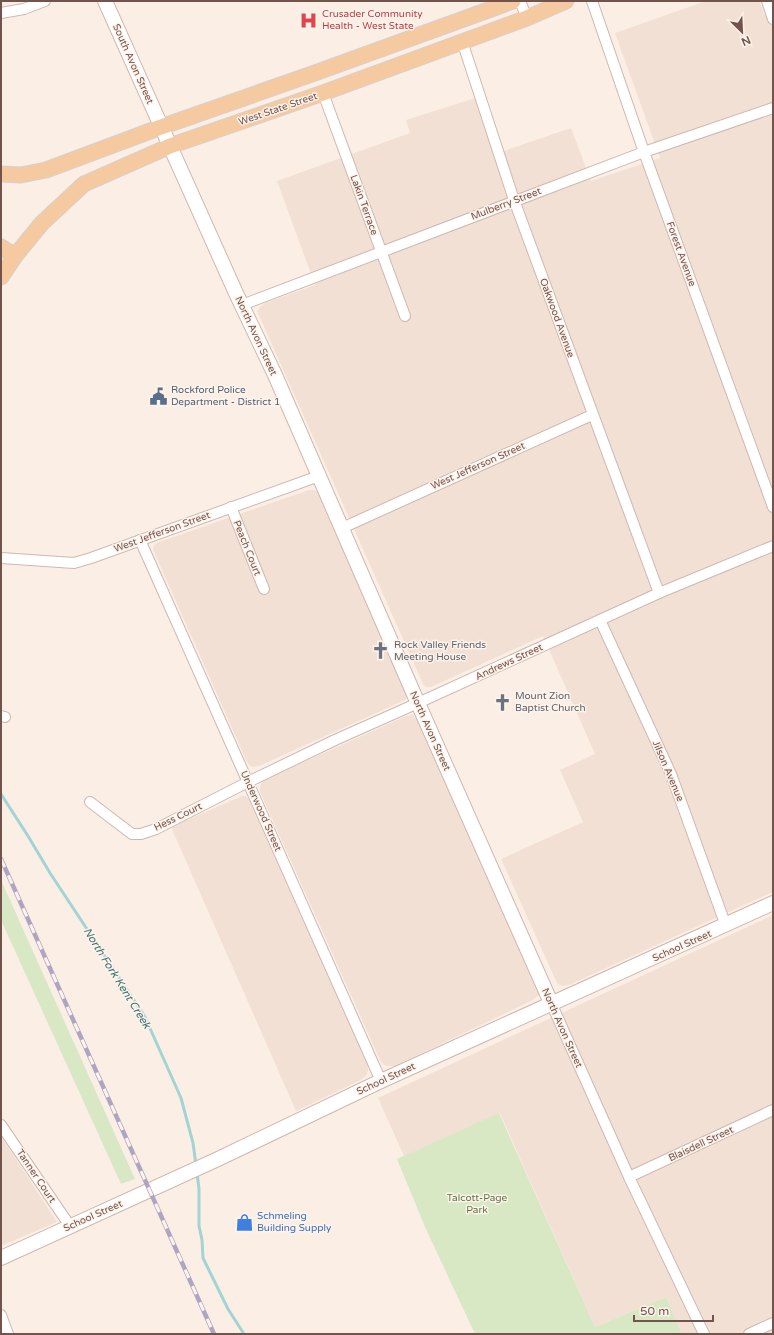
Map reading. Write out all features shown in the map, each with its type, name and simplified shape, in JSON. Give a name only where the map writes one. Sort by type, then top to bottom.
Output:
[{"type":"main road","points":[[1,174],[21,175],[46,170],[161,127],[513,1]]},
{"type":"main road","name":"West State Street","points":[[1,277],[15,256],[42,223],[84,184],[170,146],[323,94],[527,18],[566,1]]},
{"type":"main road","points":[[1,247],[15,256]]},
{"type":"street","points":[[1,13],[24,9],[45,1]]},
{"type":"street","name":"South Avon Street","points":[[105,1],[161,127]]},
{"type":"street","points":[[520,1],[527,18]]},
{"type":"street","name":"Forest Avenue","points":[[592,1],[644,152],[773,507]]},
{"type":"street","points":[[767,1],[773,19]]},
{"type":"street","name":"Oakwood Avenue","points":[[462,41],[514,200],[592,415],[659,593]]},
{"type":"street","name":"Lakin Terrace","points":[[323,94],[405,316]]},
{"type":"street","name":"Mulberry Street","points":[[242,305],[514,200],[644,152],[773,108]]},
{"type":"street","name":"North Avon Street","points":[[161,127],[319,476],[418,704],[629,1177],[704,1334]]},
{"type":"street","name":"West Jefferson Street","points":[[342,528],[592,415]]},
{"type":"street","name":"West Jefferson Street","points":[[1,558],[74,563],[319,476]]},
{"type":"street","name":"Peach Court","points":[[230,507],[264,590]]},
{"type":"street","name":"Underwood Street","points":[[140,540],[381,1081]]},
{"type":"street","name":"Andrews Street","points":[[248,782],[335,740],[418,704],[659,593],[773,546]]},
{"type":"street","name":"Jilson Avenue","points":[[600,620],[671,774],[726,926]]},
{"type":"street","name":"Hess Court","points":[[90,802],[132,834],[141,834],[156,829],[248,782]]},
{"type":"street","name":"School Street","points":[[1,1258],[218,1159],[381,1081],[726,926],[773,903]]},
{"type":"street","name":"Blaisdell Street","points":[[629,1177],[773,1110]]},
{"type":"street","name":"Tanner Court","points":[[1,1125],[70,1226]]},
{"type":"street","points":[[1,1315],[8,1334]]},
{"type":"street","points":[[749,1334],[773,1323]]},
{"type":"shaded area","points":[[706,1],[759,1],[765,16],[773,13],[773,892],[569,985],[562,986],[557,983],[501,859],[583,822],[560,770],[595,754],[543,636],[431,687],[426,687],[423,684],[257,311],[265,303],[315,285],[277,181],[410,133],[406,120],[475,98],[495,154],[571,128],[591,181],[660,158],[615,33]]},
{"type":"shaded area","points":[[309,490],[318,492],[320,496],[408,693],[405,700],[259,766],[253,767],[249,765],[246,760],[153,549],[154,545],[159,542]]},
{"type":"shaded area","points":[[413,715],[420,724],[540,994],[531,1001],[395,1066],[389,1066],[384,1065],[380,1060],[260,792],[260,787],[262,782],[266,779],[406,716]]},
{"type":"shaded area","points":[[242,796],[246,796],[249,800],[368,1065],[366,1076],[361,1080],[296,1111],[171,827]]},
{"type":"shaded area","points":[[773,915],[773,1334],[682,1334],[666,1297],[595,1327],[500,1113],[404,1156],[378,1098]]},
{"type":"shaded area","points":[[1,1136],[57,1222],[1,1246]]},
{"type":"green space","points":[[1,880],[135,1179],[121,1184],[1,920]]},
{"type":"green space","name":"Talcott-Page Park","points":[[499,1113],[595,1327],[666,1297],[682,1334],[475,1334],[425,1227],[397,1159]]},
{"type":"waterway","name":"North Fork Kent Creek","points":[[1,794],[50,873],[145,1017],[181,1098],[193,1143],[196,1165]]},
{"type":"waterway","name":"North Fork Kent Creek","points":[[197,1173],[199,1189],[199,1226],[202,1240],[203,1258],[228,1309],[244,1334]]},
{"type":"railway","points":[[1,859],[214,1334]]},
{"type":"place","name":"Crusader Community Health - West State","points":[[309,20]]},
{"type":"place","name":"Rockford Police Department - District 1","points":[[158,396]]},
{"type":"place","name":"Rock Valley Friends Meeting House","points":[[381,651]]},
{"type":"place","name":"Mount Zion Baptist Church","points":[[502,702]]},
{"type":"place","name":"Schmeling Building Supply","points":[[244,1222]]}]
